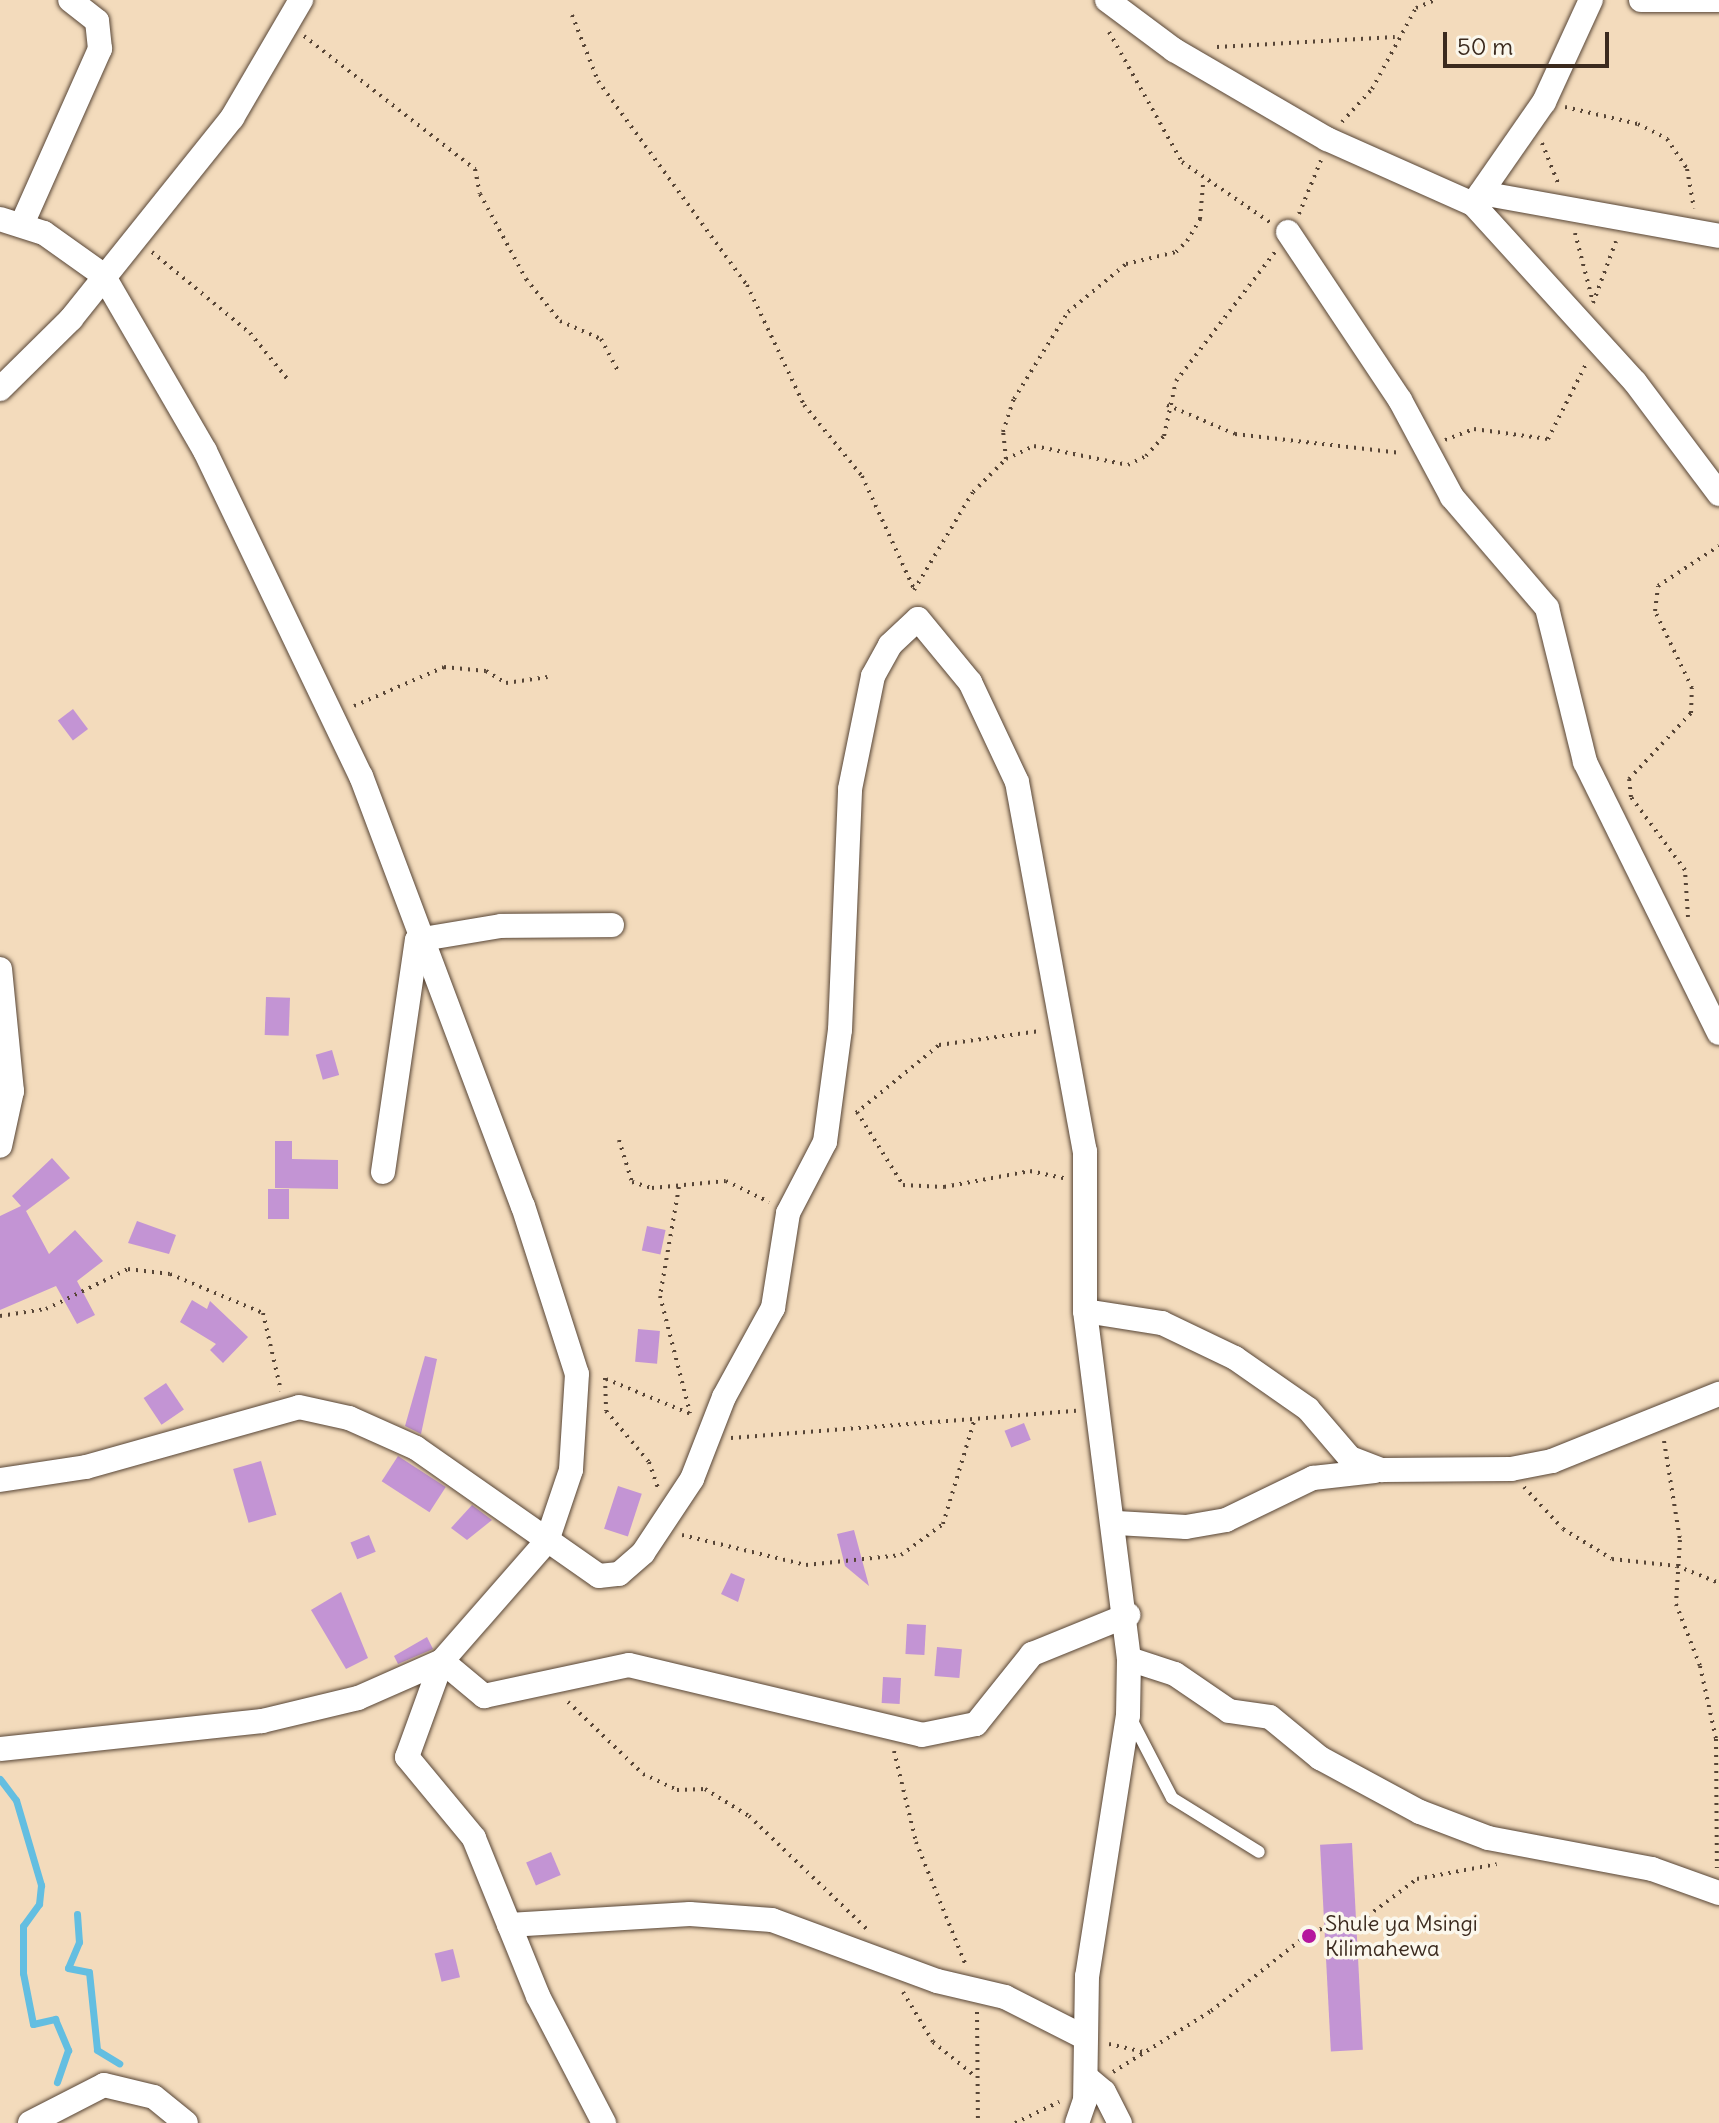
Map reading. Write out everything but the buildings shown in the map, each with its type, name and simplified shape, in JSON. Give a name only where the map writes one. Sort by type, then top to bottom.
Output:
[{"type":"street","points":[[70,0],[97,21],[100,49],[11,222],[103,275],[205,451],[333,715],[417,940],[523,1206],[577,1374],[571,1470],[547,1541],[442,1661],[407,1757],[456,1808],[604,2123]]},
{"type":"street","points":[[0,389],[71,319],[103,275],[232,118],[301,0]]},
{"type":"street","points":[[1107,0],[1174,50],[1327,139],[1477,199],[1568,209],[1707,234]]},
{"type":"street","points":[[1477,199],[1544,102],[1591,0]]},
{"type":"street","points":[[1641,0],[1719,0]]},
{"type":"street","points":[[1477,199],[1719,494]]},
{"type":"street","points":[[1288,232],[1467,517],[1530,581],[1547,608],[1585,762],[1719,1033]]},
{"type":"street","points":[[0,1480],[86,1467],[282,1410],[349,1418],[416,1448],[599,1576],[619,1574],[666,1525],[773,1308],[788,1213],[819,1161],[830,1116],[850,789],[873,676],[890,645],[918,619],[970,682],[1017,782],[1067,1030],[1085,1194],[1085,1311],[1117,1523],[1128,1615],[1129,1659],[1128,1715],[1084,2037],[1089,2079],[1077,2123]]},
{"type":"street","points":[[417,940],[501,926],[612,925]]},
{"type":"street","points":[[383,1172],[417,940]]},
{"type":"street","points":[[0,969],[12,1091],[0,1146]]},
{"type":"street","points":[[1085,1311],[1162,1323],[1235,1358],[1308,1409],[1350,1458],[1382,1470]]},
{"type":"street","points":[[1117,1523],[1186,1527],[1226,1520],[1313,1478],[1382,1470],[1511,1469],[1660,1423],[1719,1394]]},
{"type":"street","points":[[442,1661],[484,1696],[629,1665],[891,1733],[976,1724],[1032,1654],[1128,1615]]},
{"type":"street","points":[[1129,1659],[1175,1674],[1229,1711],[1270,1717],[1320,1758],[1420,1812],[1488,1838],[1652,1869],[1718,1886]]},
{"type":"street","points":[[0,1749],[262,1721],[358,1698],[442,1661]]},
{"type":"street","points":[[509,1925],[723,1914],[772,1920],[1034,2009],[1084,2037]]},
{"type":"street","points":[[1089,2079],[1120,2123]]},
{"type":"street","points":[[30,2123],[104,2085],[154,2097],[186,2123]]},
{"type":"lane","points":[[1128,1715],[1172,1798],[1259,1852]]},
{"type":"path","points":[[914,590],[973,492],[1006,459],[1034,446],[1128,465],[1164,436],[1167,405],[1176,381],[1313,194],[1327,139],[1372,89],[1396,37],[1416,8],[1435,0]]},
{"type":"path","points":[[572,15],[598,81],[747,285],[804,405],[862,476],[914,590],[918,619]]},
{"type":"path","points":[[287,28],[326,48],[393,112],[475,169],[480,194],[526,279],[560,321],[601,339],[618,371]]},
{"type":"path","points":[[1107,28],[1133,84],[1203,182],[1288,232]]},
{"type":"path","points":[[1174,50],[1396,37]]},
{"type":"path","points":[[1544,102],[1638,124],[1667,139],[1687,169],[1707,234]]},
{"type":"path","points":[[1167,405],[1235,434],[1429,453],[1474,429],[1548,439],[1597,342],[1593,303],[1568,209],[1531,123]]},
{"type":"path","points":[[1006,459],[1003,432],[1014,399],[1068,312],[1126,264],[1176,252],[1187,241],[1200,219],[1203,182]]},
{"type":"path","points":[[1593,303],[1622,219]]},
{"type":"path","points":[[134,238],[250,333],[289,381]]},
{"type":"path","points":[[1689,930],[1685,870],[1631,797],[1629,779],[1691,713],[1692,688],[1655,611],[1658,586],[1719,546]]},
{"type":"path","points":[[333,715],[444,667],[486,671],[506,683],[548,677]]},
{"type":"path","points":[[830,1116],[857,1112],[939,1045],[1067,1030]]},
{"type":"path","points":[[857,1112],[903,1185],[944,1187],[1047,1171],[1085,1194]]},
{"type":"path","points":[[619,1140],[632,1182],[679,1187],[726,1181],[788,1213]]},
{"type":"path","points":[[679,1187],[660,1296],[690,1413]]},
{"type":"path","points":[[0,1316],[46,1309],[128,1269],[170,1274],[263,1313],[282,1410]]},
{"type":"path","points":[[577,1374],[605,1378],[690,1413],[714,1431],[743,1439],[826,1426],[974,1421],[1098,1408]]},
{"type":"path","points":[[605,1378],[606,1411],[649,1462],[666,1525],[690,1539],[806,1565],[901,1555],[943,1524],[974,1421]]},
{"type":"path","points":[[1660,1423],[1676,1504],[1676,1604],[1700,1666],[1716,1739],[1718,1886]]},
{"type":"path","points":[[1511,1469],[1588,1547],[1612,1559],[1677,1566],[1719,1583]]},
{"type":"path","points":[[552,1683],[643,1774],[677,1790],[705,1789],[749,1816],[895,1964],[913,2017],[976,2077]]},
{"type":"path","points":[[891,1733],[916,1842],[977,1991],[978,2123]]},
{"type":"path","points":[[1015,2123],[1052,2107],[1089,2079],[1144,2052],[1211,2011],[1312,1931],[1361,1921],[1417,1879],[1502,1863]]},
{"type":"path","points":[[1084,2037],[1144,2052]]},
{"type":"waterway","points":[[0,1779],[16,1800],[41,1885],[39,1904],[23,1926],[23,1973],[33,2024],[55,2019],[68,2050],[57,2082]]},
{"type":"waterway","points":[[77,1914],[79,1942],[68,1968],[89,1972],[97,2050],[119,2063]]},
{"type":"place","name":"Shule ya Msingi Kilimahewa","points":[[1309,1936]]}]
